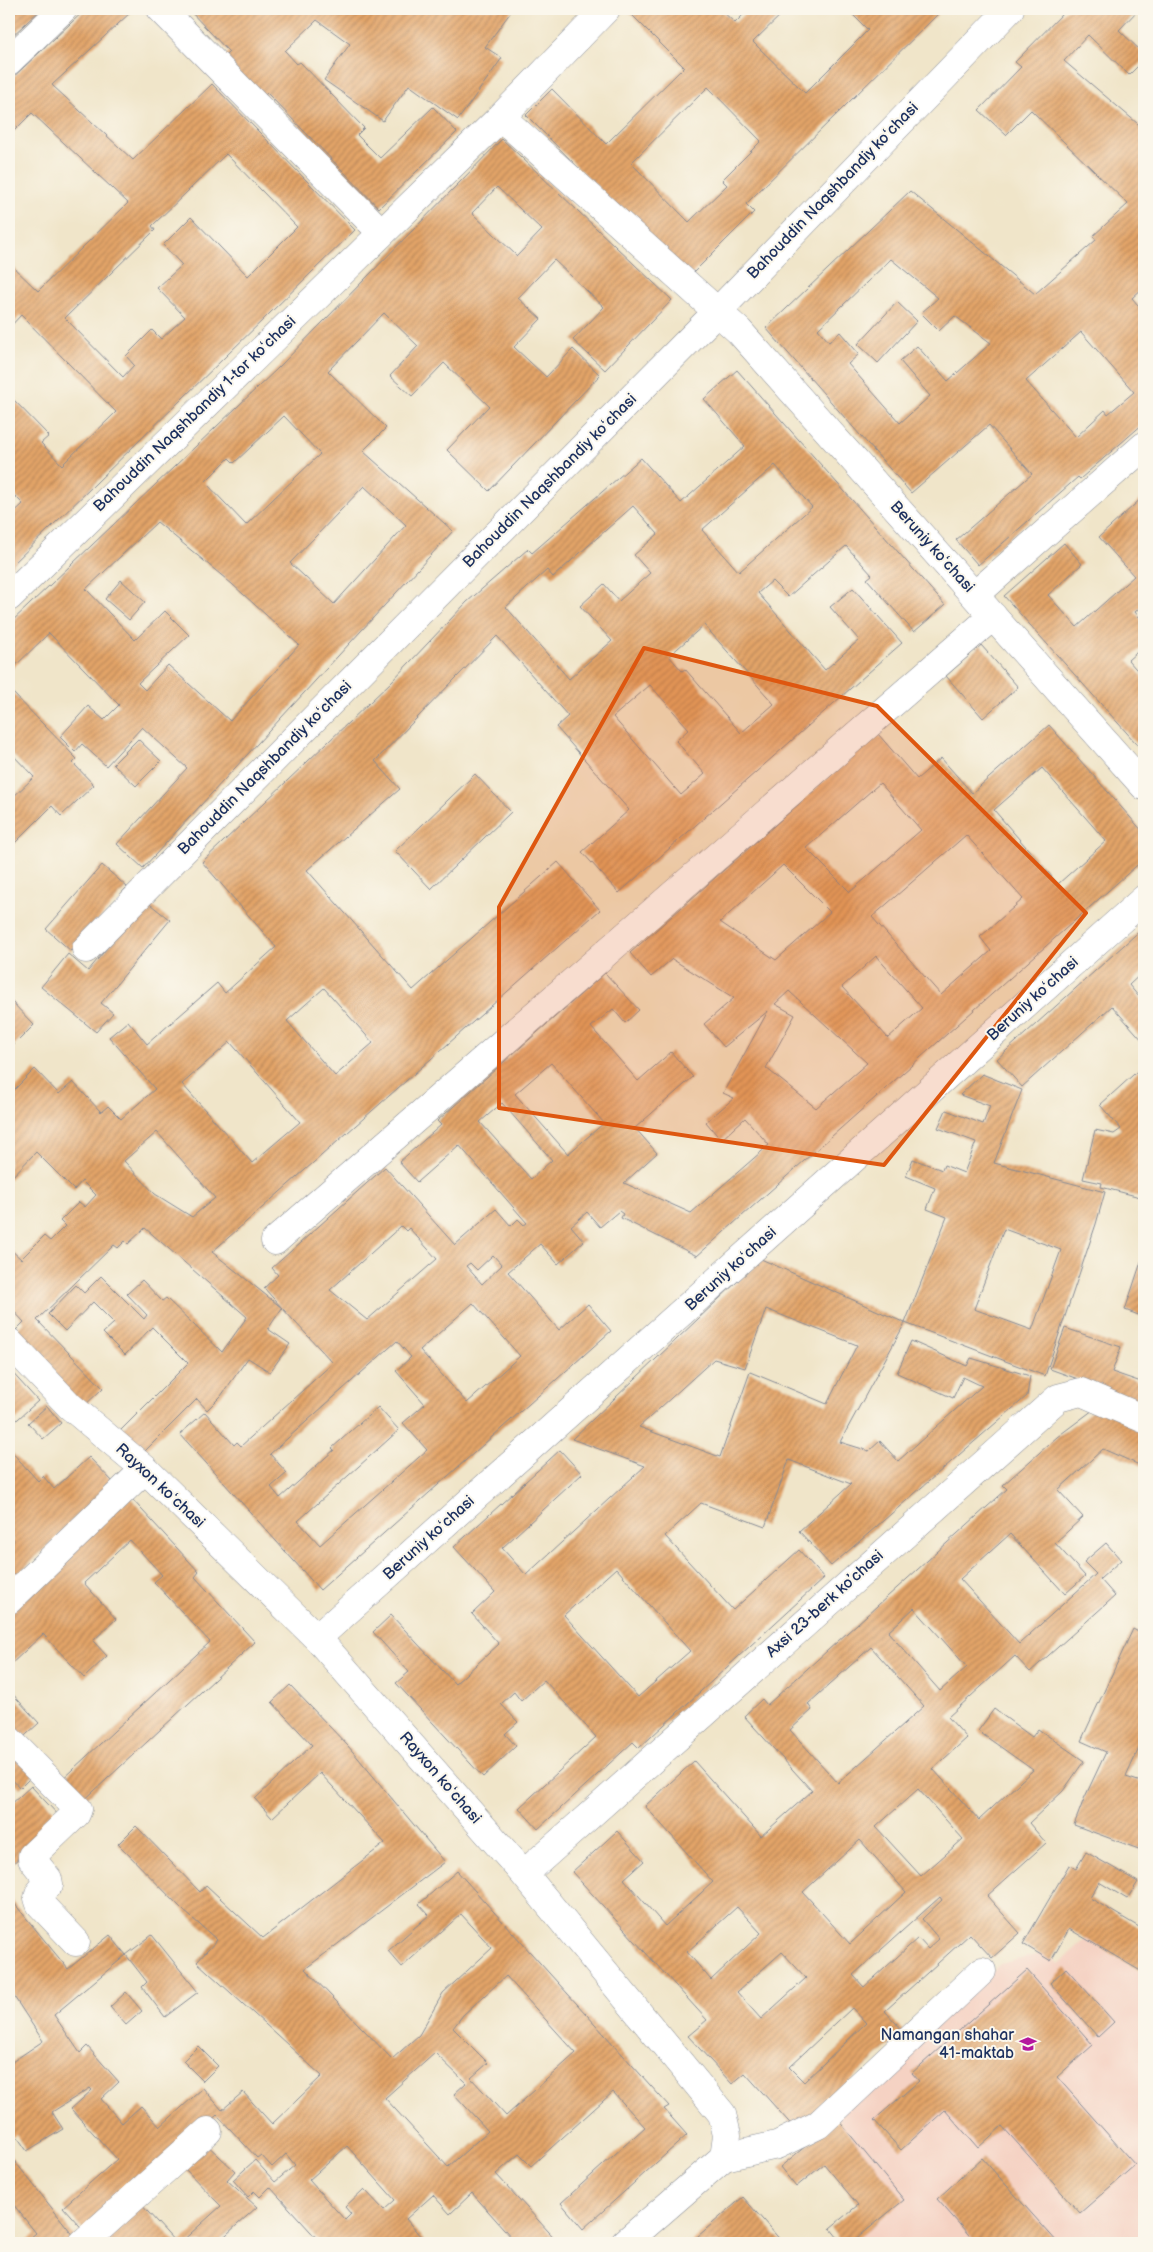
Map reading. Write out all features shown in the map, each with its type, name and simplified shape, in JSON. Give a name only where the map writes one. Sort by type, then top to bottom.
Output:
[{"type":"street","points":[[9,61],[63,9]]},
{"type":"street","points":[[161,9],[381,232]]},
{"type":"street","name":"Bahouddin Naqshbandiy 1-tor koʻchasi","points":[[9,597],[501,117],[606,9]]},
{"type":"street","name":"Bahouddin Naqshbandiy koʻchasi","points":[[86,949],[718,310],[1010,9]]},
{"type":"street","name":"Beruniy koʻchasi","points":[[501,117],[740,331],[1144,786]]},
{"type":"street","points":[[975,594],[1144,446]]},
{"type":"street","points":[[275,1241],[993,616]]},
{"type":"street","name":"Beruniy koʻchasi","points":[[317,1638],[1144,899]]},
{"type":"street","name":"Rayxon koʻchasi","points":[[9,1342],[70,1406],[145,1469],[317,1638],[524,1874],[722,2114],[727,2135],[724,2157]]},
{"type":"street","name":"Аxsi 23-berk koʼchasi","points":[[524,1874],[1058,1398],[1081,1392],[1144,1419]]},
{"type":"street","points":[[9,1600],[145,1469]]},
{"type":"street","points":[[9,1740],[78,1809],[76,1814],[32,1856],[32,1860],[48,1879],[49,1884],[40,1892],[38,1898],[40,1904],[76,1942]]},
{"type":"street","points":[[625,2243],[724,2157],[777,2145],[818,2125],[982,1971]]},
{"type":"street","points":[[84,2243],[208,2131]]},
{"type":"highlighted area","points":[[644,648],[877,706],[1086,913],[884,1165],[499,1108],[499,907]]},
{"type":"shaded area","name":"Namangan shahar 41-maktab","points":[[1086,1939],[1144,1974],[1144,2243],[843,2243],[898,2196],[834,2114],[1000,1964],[1045,1953],[1058,1964]]},
{"type":"building","points":[[9,9],[41,9],[9,39]]},
{"type":"building","points":[[86,9],[128,9],[131,12],[52,85],[133,160],[212,84],[355,230],[9,568],[9,517],[23,504],[9,490],[9,395],[49,436],[41,443],[62,465],[116,412],[21,315],[9,328],[9,263],[38,291],[128,203],[32,113],[9,136],[9,81]],"holes":[[[226,154],[297,227],[248,276],[191,217],[163,245],[182,265],[157,288],[185,317],[161,339],[152,330],[126,356],[134,365],[123,377],[65,318],[155,230],[152,226]]]},
{"type":"building","points":[[188,9],[513,9],[485,47],[502,58],[458,120],[409,85],[383,121],[324,80],[350,44],[317,20],[285,51],[297,64],[300,62],[364,128],[357,135],[380,158],[433,107],[457,132],[379,208],[267,93],[262,98],[223,58],[229,52]]},
{"type":"building","points":[[634,9],[720,9],[735,23],[749,9],[787,9],[753,42],[805,93],[868,30],[847,9],[943,9],[746,204],[754,212],[688,278],[526,115],[552,89],[606,144],[684,67],[630,13]],"holes":[[[708,87],[761,141],[722,180],[727,185],[689,222],[631,163]]]},
{"type":"building","points":[[1067,9],[1139,9],[1119,30],[1144,54],[1144,60],[1129,75],[1088,35],[1064,61],[1144,129],[1144,287],[1132,298],[1144,312],[1144,423],[1080,479],[1078,477],[978,565],[956,540],[1032,474],[989,425],[911,493],[766,328],[910,191],[1035,294],[1096,240],[1093,236],[1128,204],[1031,110],[1006,135],[979,110],[1021,67],[1015,62]],"holes":[[[891,259],[938,298],[921,313],[939,331],[955,316],[991,343],[948,381],[917,346],[900,361],[930,396],[900,423],[848,364],[859,354],[840,332],[829,342],[818,329]],[[1081,332],[1134,392],[1108,414],[1105,410],[1076,437],[1026,381]]]},
{"type":"building","points":[[502,139],[672,300],[605,370],[573,340],[604,307],[554,260],[518,298],[541,319],[514,347],[546,377],[573,349],[600,375],[489,491],[447,450],[489,406],[444,363],[412,396],[390,376],[418,346],[384,313],[328,371],[386,428],[363,451],[453,531],[143,868],[117,844],[187,768],[142,727],[106,766],[82,744],[75,752],[60,737],[88,706],[104,720],[119,705],[49,633],[9,672],[9,624],[278,368]],"holes":[[[497,187],[542,230],[517,256],[472,213]],[[284,416],[320,454],[246,525],[205,482],[229,458],[234,463]],[[364,486],[406,525],[334,604],[290,563]],[[157,522],[232,584],[299,645],[230,721],[168,665],[145,690],[138,683],[189,635],[165,611],[135,640],[86,589]]]},
{"type":"building","points":[[897,302],[917,321],[878,363],[858,344]]},
{"type":"building","points":[[737,370],[945,605],[914,632],[867,579],[872,575],[846,546],[788,597],[772,581],[758,593],[825,670],[859,640],[830,607],[853,588],[902,643],[619,893],[582,852],[629,810],[556,727],[568,716],[497,636],[375,761],[400,789],[307,870],[413,990],[558,862],[600,910],[212,1252],[282,1308],[268,1329],[290,1344],[270,1372],[248,1358],[221,1396],[207,1410],[197,1399],[142,1454],[119,1432],[188,1363],[152,1327],[125,1355],[103,1333],[114,1323],[93,1302],[65,1331],[48,1314],[76,1285],[84,1293],[101,1276],[144,1319],[147,1315],[127,1294],[142,1280],[162,1301],[166,1298],[222,1352],[247,1317],[145,1228],[128,1244],[125,1241],[118,1248],[114,1245],[37,1320],[103,1388],[81,1409],[10,1336],[24,1322],[9,1306],[9,1248],[21,1259],[44,1236],[50,1241],[65,1226],[60,1221],[79,1202],[85,1207],[96,1195],[82,1181],[74,1190],[36,1152],[9,1180],[9,1095],[35,1069],[59,1094],[73,1082],[101,1112],[108,1106],[121,1119],[155,1089],[109,1037],[128,1021],[147,1044],[217,983],[225,993],[276,947],[202,862],[391,682],[467,602],[528,549],[532,553],[641,458],[681,503],[745,446],[704,399]],"holes":[[[775,465],[812,507],[739,572],[702,530]],[[633,506],[658,534],[634,555],[650,573],[619,601],[604,584],[580,606],[612,641],[569,679],[506,607],[547,570],[553,577]],[[704,625],[774,704],[741,733],[685,669],[682,671],[669,656]],[[650,685],[689,729],[676,741],[705,774],[681,795],[613,717]],[[324,988],[373,1043],[335,1076],[287,1021]],[[230,1042],[300,1122],[252,1163],[182,1084]],[[157,1132],[215,1198],[192,1217],[155,1194],[124,1161]]]},
{"type":"building","points":[[1144,496],[1144,604],[1135,612],[1144,623],[1144,646],[1128,660],[1144,678],[1144,752],[1004,596],[1064,543],[1082,564],[1048,595],[1077,627],[1134,576],[1099,537]]},
{"type":"building","points":[[121,580],[145,602],[129,620],[105,599]]},
{"type":"building","points":[[981,645],[1018,687],[983,718],[946,676]]},
{"type":"building","points":[[9,689],[77,759],[73,763],[94,785],[61,816],[52,806],[9,849],[9,801],[34,777],[9,751]]},
{"type":"building","points":[[1049,725],[1144,833],[1144,859],[697,1256],[621,1218],[623,1214],[619,1211],[600,1227],[587,1212],[571,1226],[584,1241],[558,1264],[540,1244],[508,1272],[559,1330],[588,1304],[611,1331],[320,1590],[180,1434],[205,1412],[234,1445],[237,1442],[241,1446],[333,1363],[264,1288],[278,1275],[272,1268],[385,1167],[455,1245],[496,1209],[511,1226],[518,1219],[524,1225],[527,1223],[459,1145],[417,1182],[399,1162],[441,1125],[437,1121],[605,973],[639,1010],[625,1023],[613,1009],[591,1027],[638,1081],[671,1052],[693,1077],[635,1128],[657,1153],[624,1183],[691,1213],[769,1145],[745,1118],[721,1140],[706,1122],[734,1098],[723,1093],[768,1011],[724,1047],[704,1024],[734,998],[672,959],[651,977],[630,953],[878,734],[917,779],[941,758],[972,793]],"holes":[[[1042,768],[1106,841],[1058,884],[994,810]],[[880,783],[921,830],[850,892],[806,848]],[[966,835],[1023,899],[980,937],[991,951],[941,995],[872,917]],[[783,865],[830,912],[776,960],[720,922]],[[876,956],[922,1008],[888,1038],[842,987]],[[789,991],[867,1063],[816,1108],[766,1068],[795,1015],[775,1004]],[[551,1063],[604,1123],[568,1154],[515,1094]],[[502,1103],[552,1160],[531,1179],[480,1122]],[[401,1226],[406,1231],[409,1228],[437,1259],[367,1320],[330,1290]],[[493,1255],[502,1265],[482,1284],[466,1266],[470,1263],[477,1270]],[[473,1303],[520,1356],[467,1403],[420,1350]],[[397,1341],[411,1357],[396,1371],[425,1404],[403,1423],[427,1450],[320,1545],[298,1521],[399,1430],[378,1407],[332,1448],[334,1450],[280,1498],[271,1487],[287,1473],[270,1454]]]},
{"type":"building","points":[[138,739],[161,761],[136,786],[113,764]]},
{"type":"building","points":[[475,774],[511,812],[431,889],[395,851]]},
{"type":"building","points":[[102,865],[127,887],[71,951],[46,929]]},
{"type":"building","points":[[146,901],[170,920],[101,1003],[113,1013],[96,1032],[41,987],[68,954],[88,971]]},
{"type":"building","points":[[1144,927],[1144,971],[1129,985],[1144,1003],[1144,1042],[1112,1006],[1022,1087],[997,1059]]},
{"type":"building","points":[[9,999],[34,1025],[9,1050]]},
{"type":"building","points":[[1144,1065],[1144,1198],[1101,1187],[1102,1183],[1083,1179],[1095,1130],[1114,1134],[1121,1129],[1100,1105]]},
{"type":"building","points":[[982,1074],[1022,1090],[994,1163],[1105,1192],[1045,1376],[905,1323],[947,1217],[927,1209],[935,1188],[906,1176],[913,1159],[942,1170],[944,1165],[964,1173],[976,1142],[938,1128],[946,1110],[983,1124],[990,1106],[960,1095]],"holes":[[[1004,1229],[1061,1250],[1032,1330],[974,1309]]]},
{"type":"building","points":[[1144,1253],[1144,1317],[1125,1310]]},
{"type":"building","points":[[761,1259],[905,1323],[840,1442],[869,1451],[880,1441],[898,1461],[982,1386],[963,1377],[953,1398],[897,1373],[911,1341],[967,1366],[971,1358],[1030,1376],[1027,1396],[831,1566],[799,1531],[851,1484],[789,1460],[765,1527],[701,1503],[665,1536],[733,1610],[799,1550],[824,1578],[639,1748],[633,1742],[538,1829],[519,1808],[596,1737],[544,1680],[521,1701],[514,1692],[501,1704],[518,1722],[505,1734],[516,1746],[483,1777],[396,1683],[409,1672],[373,1632],[391,1615],[455,1684],[499,1644],[472,1614],[495,1592],[454,1547],[560,1450],[582,1474],[502,1548],[526,1575],[645,1466],[572,1439]],"holes":[[[766,1309],[857,1345],[827,1404],[750,1372],[720,1457],[639,1427],[714,1359],[745,1368]],[[616,1568],[690,1651],[638,1697],[564,1615]]]},
{"type":"building","points":[[1065,1328],[1121,1347],[1112,1372],[1144,1383],[1144,1410],[1106,1389],[1050,1369]]},
{"type":"building","points":[[9,1369],[38,1401],[9,1427]]},
{"type":"building","points":[[47,1406],[61,1423],[43,1439],[28,1423]]},
{"type":"building","points":[[1097,1407],[1144,1427],[1144,1467],[1103,1449],[1058,1490],[1083,1517],[1055,1543],[1085,1576],[1065,1594],[1010,1534],[960,1579],[1019,1644],[1096,1574],[1084,1562],[1106,1543],[1121,1560],[1100,1579],[1115,1596],[1030,1672],[1015,1656],[948,1717],[967,1738],[933,1769],[979,1820],[1033,1770],[978,1731],[994,1709],[1032,1737],[1038,1729],[1084,1761],[1063,1791],[1029,1823],[1046,1843],[987,1896],[1020,1933],[992,1958],[970,1934],[885,2011],[904,2032],[796,2130],[745,2073],[732,2084],[688,2036],[707,2020],[572,1872],[617,1831],[644,1861],[624,1879],[665,1926],[713,1882],[645,1806],[694,1761],[761,1836],[812,1791],[744,1716],[762,1699],[767,1705],[1007,1489],[1003,1485],[1057,1437]],"holes":[[[914,1608],[967,1667],[940,1691],[888,1632]],[[871,1647],[924,1706],[838,1783],[790,1730],[812,1710],[808,1704]],[[918,1789],[963,1839],[921,1876],[876,1827]],[[860,1840],[906,1892],[850,1944],[803,1892]],[[940,1897],[942,1900],[922,1919],[939,1939],[928,1949],[918,1938],[864,1987],[853,1975]],[[737,1907],[761,1933],[711,1980],[687,1952]],[[782,1952],[806,1978],[761,2019],[737,1992]],[[852,2008],[866,2023],[804,2082],[789,2067]]]},
{"type":"building","points":[[9,1449],[38,1481],[43,1476],[54,1489],[89,1457],[115,1484],[9,1582],[9,1545],[14,1540],[9,1534]]},
{"type":"building","points":[[130,1497],[199,1572],[195,1577],[255,1642],[80,1804],[59,1782],[210,1642],[154,1582],[162,1575],[130,1540],[84,1583],[116,1619],[93,1641],[107,1656],[84,1678],[43,1634],[9,1666],[9,1614],[38,1582]]},
{"type":"building","points":[[1133,1629],[1142,1634],[1144,1630],[1144,1737],[1126,1777],[1144,1783],[1144,1851],[1074,1825],[1106,1752],[1081,1741]]},
{"type":"building","points":[[290,1685],[348,1746],[445,1862],[305,1969],[392,2059],[419,2035],[443,1993],[492,1948],[461,1914],[402,1967],[388,1951],[429,1915],[419,1904],[457,1871],[669,2106],[664,2109],[687,2135],[583,2229],[561,2203],[645,2127],[613,2092],[531,2166],[519,2154],[496,2174],[559,2243],[507,2243],[512,2238],[472,2193],[450,2214],[433,2195],[406,2219],[426,2243],[326,2243],[322,2240],[320,2242],[270,2187],[260,2197],[254,2191],[248,2197],[233,2180],[255,2160],[275,2182],[295,2165],[286,2154],[272,2167],[261,2155],[257,2158],[217,2115],[86,2233],[63,2207],[117,2159],[71,2109],[92,2090],[90,2088],[52,2112],[63,2129],[27,2151],[16,2135],[9,2139],[9,2064],[43,2041],[9,1989],[9,1897],[68,1969],[110,1935],[126,1955],[54,2015],[80,2053],[87,2046],[119,2082],[101,2099],[122,2123],[141,2106],[160,2127],[203,2088],[222,2110],[243,2092],[272,2124],[322,2076],[197,1962],[217,1940],[183,1910],[118,1844],[136,1826],[200,1892],[206,1885],[263,1938],[385,1843],[320,1773],[272,1818],[255,1799],[312,1745],[272,1702]],"holes":[[[506,1976],[576,2053],[506,2116],[471,2078],[488,2063],[453,2028],[463,2015]],[[435,2053],[466,2083],[454,2094],[488,2131],[448,2167],[385,2098]],[[347,2146],[395,2200],[384,2210],[364,2189],[345,2207],[351,2214],[345,2220],[309,2180]]]},
{"type":"building","points":[[9,1690],[39,1723],[16,1744],[9,1736]]},
{"type":"building","points":[[9,1745],[36,1772],[20,1788],[9,1776]]},
{"type":"building","points":[[31,1786],[62,1819],[9,1867],[9,1806]]},
{"type":"building","points":[[1086,1852],[1138,1882],[1127,1899],[1099,1882],[1090,1898],[1144,1930],[1144,1973],[1069,1929],[1051,1961],[1023,1944],[1069,1865],[1076,1869]]},
{"type":"building","points":[[152,1935],[198,1992],[165,2017],[142,1987],[147,1982],[126,1955]]},
{"type":"building","points":[[1066,1968],[1114,2022],[1098,2037],[1050,1983]]},
{"type":"building","points":[[1027,1970],[1093,2045],[1057,2077],[1135,2165],[1080,2213],[1002,2126],[978,2148],[945,2110],[901,2150],[874,2120],[919,2081],[912,2073]]},
{"type":"building","points":[[126,1992],[142,2011],[126,2025],[110,2007]]},
{"type":"building","points":[[198,2046],[218,2066],[203,2081],[183,2061]]},
{"type":"building","points":[[838,2120],[904,2200],[851,2243],[842,2243],[830,2228],[858,2205],[824,2164],[796,2187],[780,2167]]},
{"type":"building","points":[[204,2142],[235,2171],[227,2180],[257,2207],[217,2243],[180,2243],[221,2206],[181,2165]]},
{"type":"building","points":[[9,2154],[78,2241],[75,2243],[24,2243],[36,2233],[9,2199]]},
{"type":"building","points":[[982,2158],[1058,2243],[976,2243],[937,2199]]},
{"type":"building","points":[[743,2197],[783,2243],[690,2243]]},
{"type":"building","points":[[139,2202],[176,2243],[93,2243]]},
{"type":"place","name":"Namangan shahar 41-maktab","points":[[1028,2044]]}]
